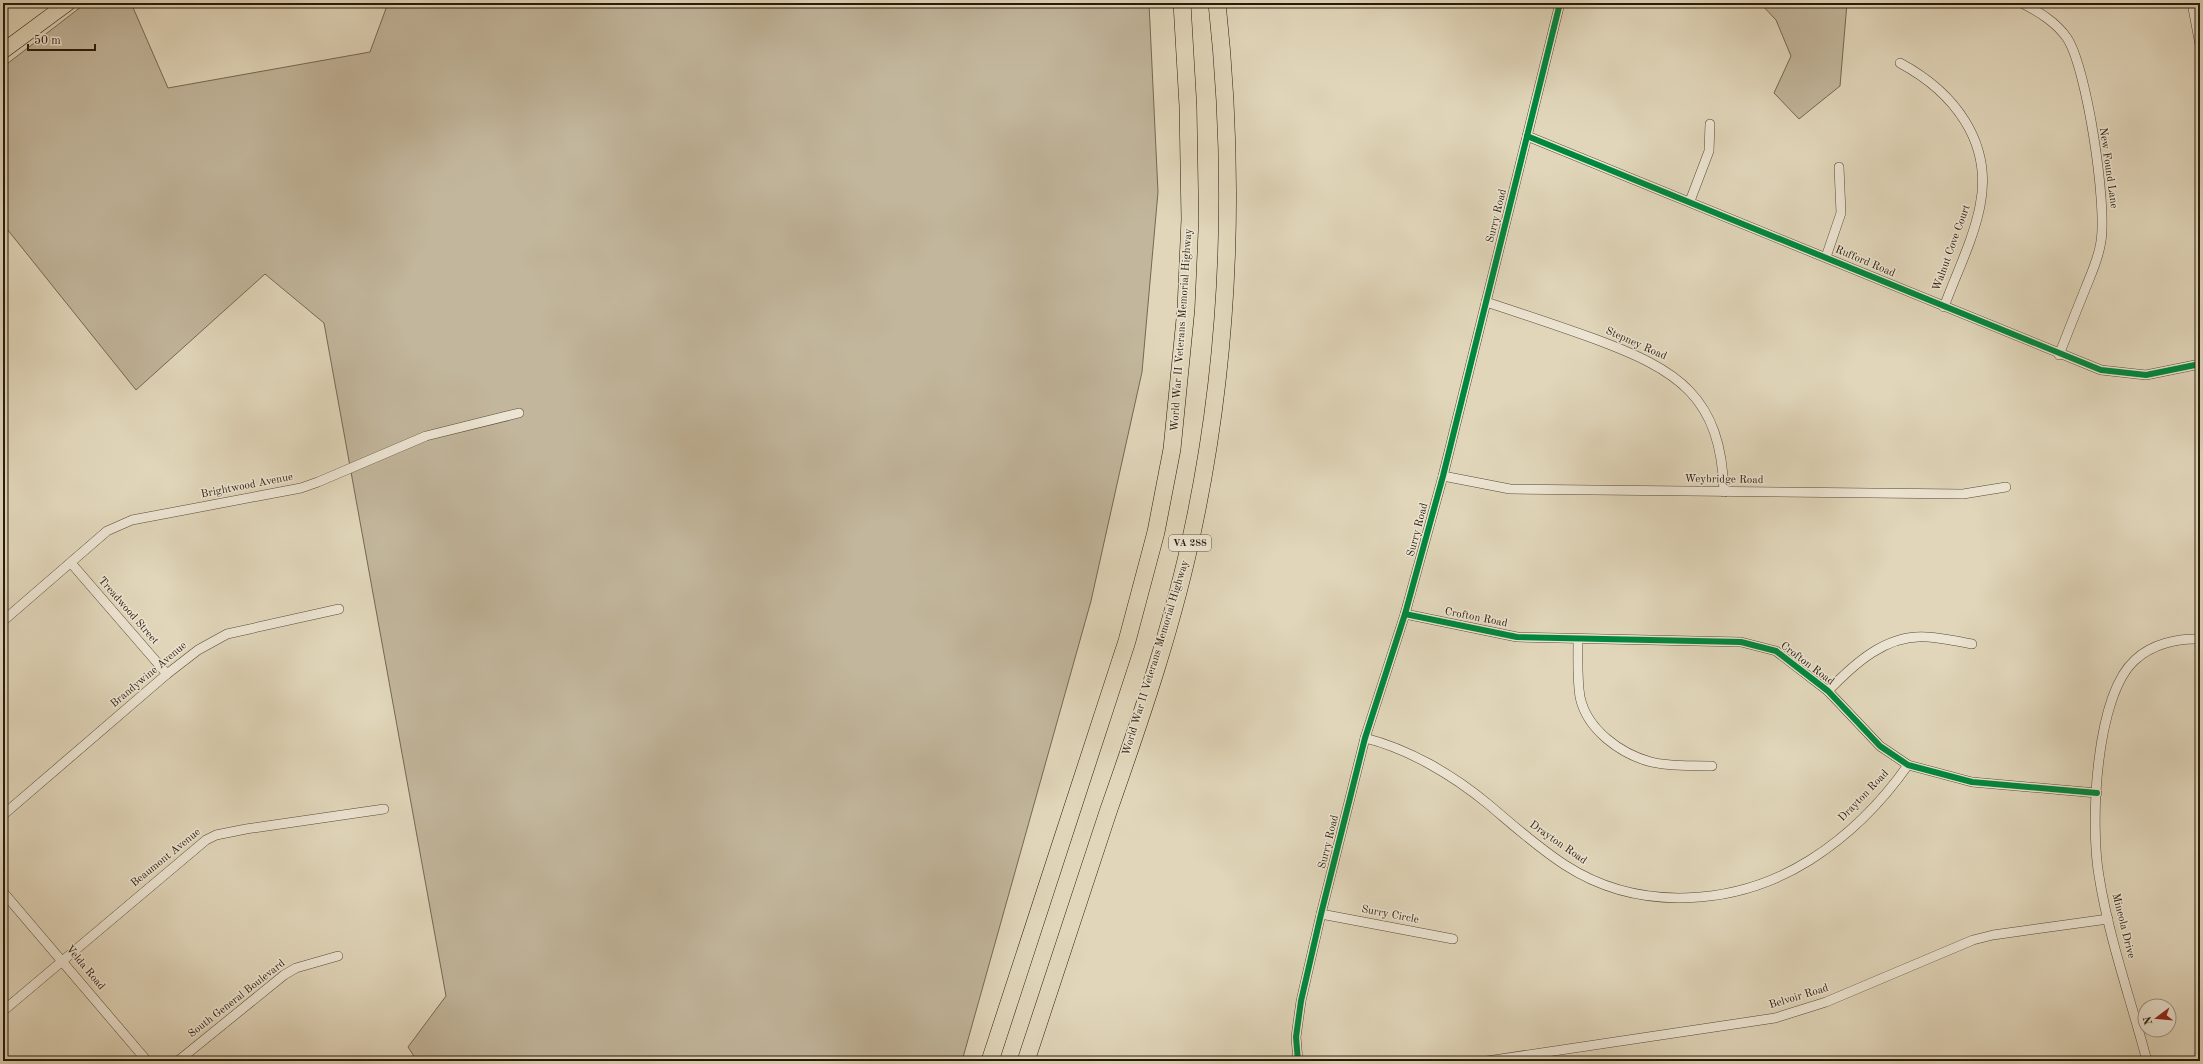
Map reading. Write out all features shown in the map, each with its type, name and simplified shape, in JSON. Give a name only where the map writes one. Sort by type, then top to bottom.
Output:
[{"type":"highway","name":"World War II Veterans Memorial Highway","points":[[990,1061],[1127,641],[1156,532],[1172,449],[1185,316],[1190,219],[1189,113],[1182,3]]},
{"type":"highway","name":"World War II Veterans Memorial Highway","points":[[1026,1061],[1139,722],[1172,614],[1194,525],[1204,473],[1222,341],[1228,237],[1228,130],[1217,3]]},
{"type":"main road","points":[[3,51],[68,3]]},
{"type":"street","name":"Surry Road","points":[[1298,1061],[1296,1037],[1301,1001],[1321,914],[1365,738],[1405,614],[1443,476],[1560,3]]},
{"type":"street","name":"New Found Lane","points":[[2022,3],[2049,20],[2067,38],[2073,49],[2089,116],[2103,209],[2103,227],[2098,254],[2059,355]]},
{"type":"street","points":[[2192,3],[2200,45]]},
{"type":"street","name":"Walnut Cove Court","points":[[1900,63],[1920,74],[1950,99],[1970,130],[1980,160],[1982,176],[1980,206],[1975,225],[1944,307]]},
{"type":"street","points":[[1690,201],[1709,151],[1710,124]]},
{"type":"street","name":"Rufford Road","points":[[1527,136],[1690,201],[2059,355],[2101,370],[2146,375],[2200,364]]},
{"type":"street","points":[[1826,257],[1841,212],[1839,167]]},
{"type":"street","name":"Stepney Road","points":[[1486,302],[1607,344],[1656,365],[1681,382],[1703,408],[1716,434],[1724,464],[1724,492]]},
{"type":"street","name":"Brightwood Avenue","points":[[3,620],[107,532],[126,522],[301,488],[426,436],[520,413]]},
{"type":"street","name":"Weybridge Road","points":[[1443,476],[1510,489],[1963,494],[2006,487]]},
{"type":"street","name":"Treadwood Street","points":[[71,563],[167,674]]},
{"type":"street","name":"Brandywine Avenue","points":[[3,815],[167,674],[198,650],[227,634],[339,609]]},
{"type":"street","name":"Crofton Road","points":[[1405,614],[1517,637],[1741,642],[1776,651],[1828,691],[1880,746],[1908,765],[1972,782],[2097,793]]},
{"type":"street","points":[[1828,691],[1870,653],[1896,640],[1926,637],[1972,644]]},
{"type":"street","points":[[1578,639],[1580,697],[1589,718],[1608,739],[1622,749],[1652,762],[1712,766]]},
{"type":"street","name":"Mineola Drive","points":[[2148,1061],[2108,919],[2096,856],[2097,793],[2104,729],[2110,702],[2124,673],[2134,660],[2151,649],[2178,640],[2200,640]]},
{"type":"street","name":"Drayton Road","points":[[1365,738],[1396,748],[1449,776],[1476,794],[1537,845],[1583,876],[1621,890],[1663,898],[1685,898],[1721,894],[1744,888],[1791,871],[1826,849],[1857,822],[1895,783],[1908,765]]},
{"type":"street","name":"Beaumont Avenue","points":[[3,1011],[64,962],[206,840],[216,835],[246,829],[384,809]]},
{"type":"street","name":"Velda Road","points":[[3,892],[147,1061]]},
{"type":"street","name":"Surry Circle","points":[[1321,914],[1453,939]]},
{"type":"street","name":"Belvoir Road","points":[[1487,1061],[1775,1018],[1826,1002],[1973,940],[1992,935],[2108,919]]},
{"type":"street","name":"South General Boulevard","points":[[178,1061],[284,975],[296,968],[338,956]]},
{"type":"shaded area","points":[[86,3],[131,3],[168,88],[370,52],[388,3],[1149,3],[1158,192],[1142,372],[1091,601],[962,1061],[417,1061],[408,1047],[446,996],[324,323],[265,274],[136,390],[3,224],[3,67]]},
{"type":"shaded area","points":[[1760,3],[1847,3],[1840,86],[1799,119],[1774,93],[1791,56],[1776,20]]},
{"type":"cycle path","points":[[1298,1061],[1296,1037],[1301,1001],[1321,914],[1365,738],[1405,614],[1443,476],[1560,3]]},
{"type":"cycle path","points":[[1527,136],[2101,370],[2146,375],[2200,364]]},
{"type":"cycle path","points":[[1405,614],[1517,637],[1741,642],[1776,651],[1828,691],[1880,746],[1908,765],[1972,782],[2097,793]]}]
